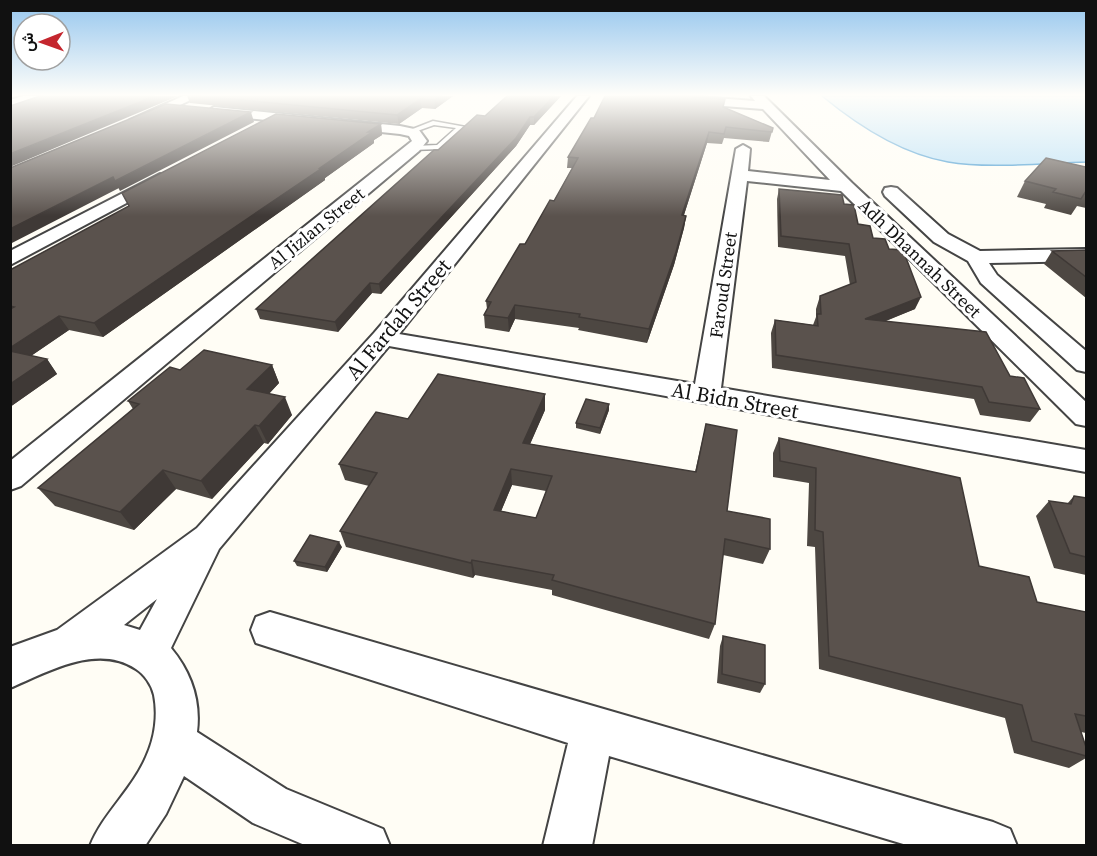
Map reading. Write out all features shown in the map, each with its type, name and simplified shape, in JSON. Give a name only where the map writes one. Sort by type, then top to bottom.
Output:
[{"type":"street","points":[[386,136],[411,140]]},
{"type":"street","name":"Al Fardah Street","points":[[68,645],[209,538],[383,338],[550,136]]},
{"type":"street","name":"Adh Dhannah Street","points":[[796,136],[846,187],[1086,417]]},
{"type":"street","name":"Al Jizlan Street","points":[[10,478],[411,140]]},
{"type":"street","name":"Faroud Street","points":[[707,395],[743,149]]},
{"type":"street","points":[[10,259],[174,172]]},
{"type":"street","points":[[739,175],[846,187]]},
{"type":"street","points":[[891,192],[938,236],[955,245],[980,264],[992,283],[1086,364]]},
{"type":"street","points":[[908,246],[955,245]]},
{"type":"street","points":[[935,272],[980,264],[1086,255]]},
{"type":"street","name":"Al Bidn Street","points":[[383,338],[1086,461]]},
{"type":"street","points":[[1051,383],[1086,383]]},
{"type":"street","name":"Al Fardah Street","points":[[148,653],[209,538]]},
{"type":"street","points":[[270,630],[593,729],[993,846]]},
{"type":"street","points":[[10,668],[68,645],[99,641],[126,644],[148,653],[164,668],[174,688],[177,712],[173,742],[159,781],[134,823],[114,846]]},
{"type":"street","points":[[567,846],[593,729]]},
{"type":"street","points":[[173,742],[270,806],[366,846]]},
{"type":"lane","points":[[411,140],[416,136]]},
{"type":"lane","points":[[411,140],[439,147],[452,136]]},
{"type":"water","points":[[879,136],[1086,136],[1086,162],[1016,165],[963,164],[931,158]]},
{"type":"building","points":[[10,136],[55,136],[10,154]]},
{"type":"building","points":[[88,136],[204,136],[115,181],[113,177],[10,229],[10,168]]},
{"type":"building","points":[[233,136],[366,136],[94,323],[59,316],[10,348],[10,309],[14,307],[10,306],[10,270],[129,206],[122,193]]},
{"type":"building","points":[[454,136],[517,136],[379,284],[370,283],[335,322],[256,309],[434,150],[438,150]]},
{"type":"building","points":[[580,136],[708,136],[682,215],[686,216],[676,252],[649,329],[579,317],[580,314],[515,305],[508,318],[484,315],[491,302],[486,301],[520,244],[525,244],[550,200],[554,201],[578,158],[568,157]]},
{"type":"building","points":[[1046,158],[1086,167],[1086,191],[1081,199],[1053,192],[1056,189],[1025,181]]},
{"type":"building","points":[[779,189],[842,195],[844,204],[854,205],[858,224],[870,226],[873,238],[885,239],[889,249],[903,250],[921,297],[865,319],[986,332],[1010,376],[1024,378],[1040,409],[989,402],[982,387],[776,355],[775,320],[818,326],[817,314],[821,314],[820,296],[856,282],[849,244],[781,236]]},
{"type":"building","points":[[1086,250],[1086,277],[1052,251]]},
{"type":"building","points":[[204,350],[272,365],[247,389],[285,397],[259,426],[255,425],[201,481],[163,470],[120,512],[38,488],[139,404],[128,401],[170,367],[180,370]]},
{"type":"building","points":[[10,351],[47,359],[10,384]]},
{"type":"building","points":[[438,374],[545,394],[523,443],[696,472],[706,424],[737,430],[727,511],[770,519],[770,549],[725,539],[715,624],[552,580],[554,575],[472,560],[471,563],[340,531],[377,473],[339,464],[376,412],[408,419]],"holes":[[[511,469],[552,476],[536,518],[494,510]]]},
{"type":"building","points":[[586,399],[609,404],[600,428],[576,423]]},
{"type":"building","points":[[779,438],[960,478],[979,566],[1029,577],[1037,602],[1086,612],[1086,716],[1075,714],[1086,747],[1086,756],[1032,741],[1022,705],[829,656],[823,532],[815,530],[816,468],[780,461]]},
{"type":"building","points":[[1074,496],[1086,498],[1086,557],[1070,553],[1049,501],[1071,504]]},
{"type":"building","points":[[310,535],[339,542],[325,567],[294,561]]},
{"type":"building","points":[[723,636],[765,645],[765,684],[722,674]]}]
